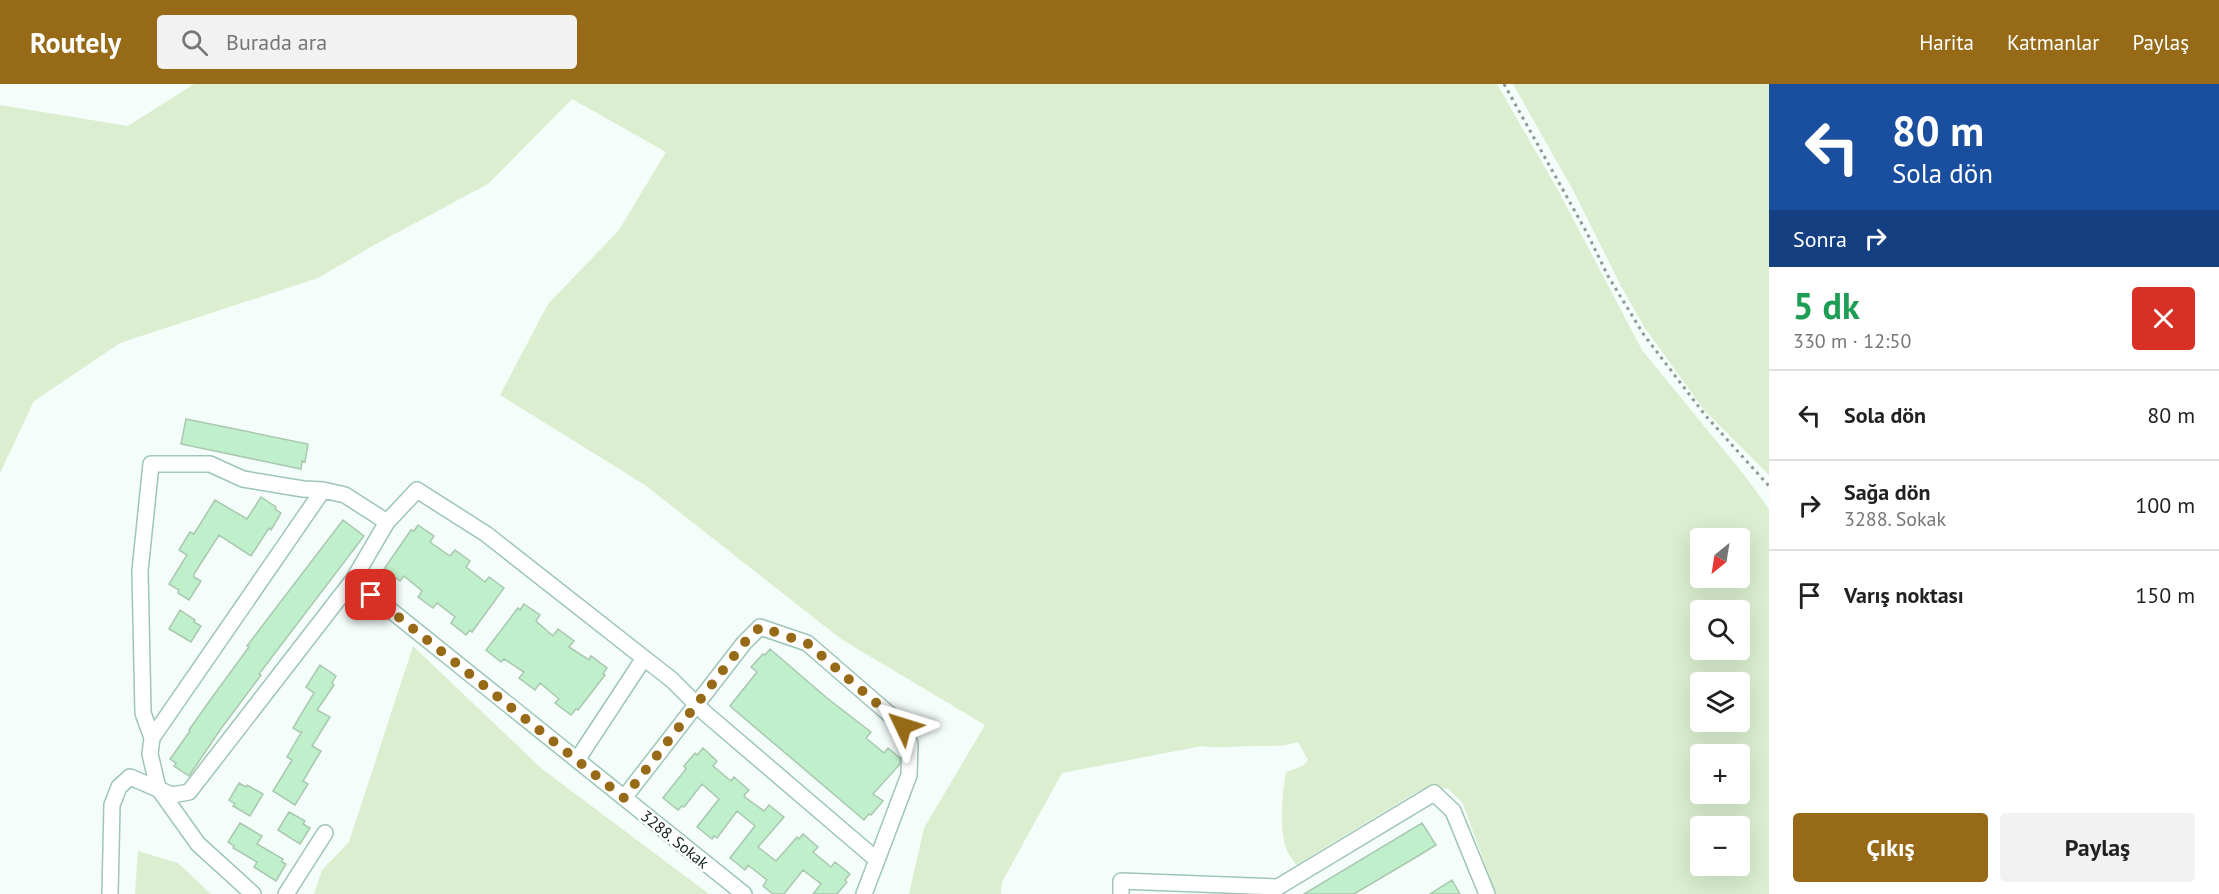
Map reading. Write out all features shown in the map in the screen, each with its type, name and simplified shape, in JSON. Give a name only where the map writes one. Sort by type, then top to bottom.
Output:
[{"type":"street","points":[[152,738],[143,713],[140,571],[151,464],[210,464],[243,479],[345,495],[387,522]]},
{"type":"street","points":[[253,894],[198,844],[158,788],[150,753],[152,738],[323,490]]},
{"type":"street","points":[[110,894],[112,805],[119,787],[130,777],[172,795],[189,792],[353,580],[387,522],[417,490],[486,534],[644,657],[877,860]]},
{"type":"street","name":"3288. Sokak","points":[[353,580],[744,894]]},
{"type":"street","points":[[624,798],[744,643],[760,627],[807,643],[903,726],[910,744],[909,775],[864,894]]},
{"type":"street","points":[[577,760],[644,657]]},
{"type":"street","points":[[1121,888],[1278,887],[1434,793],[1453,811],[1487,894]]},
{"type":"street","points":[[286,894],[325,833]]},
{"type":"path","points":[[1504,84],[1587,233],[1608,276],[1644,335],[1704,415],[1769,486]]},
{"type":"green space","points":[[194,84],[1497,84],[1559,192],[1642,350],[1745,476],[1769,509],[1769,894],[1496,894],[1462,802],[1448,789],[1430,786],[1296,865],[1284,840],[1282,810],[1286,772],[1303,766],[1308,760],[1298,742],[1277,746],[1202,746],[1062,773],[1002,882],[1001,894],[909,894],[924,828],[985,725],[841,639],[645,485],[500,395],[548,304],[619,230],[666,152],[572,99],[488,184],[318,278],[120,343],[34,401],[0,473],[0,105],[128,126]]},
{"type":"green space","points":[[1513,84],[1769,84],[1769,475],[1704,410],[1645,328],[1622,288],[1574,192]]},
{"type":"green space","points":[[413,646],[542,769],[709,894],[314,894],[322,870],[349,842]]},
{"type":"green space","points":[[138,851],[178,863],[211,894],[135,894]]},
{"type":"building","points":[[186,419],[308,444],[305,462],[302,461],[301,469],[181,444]]},
{"type":"building","points":[[261,497],[281,513],[251,556],[219,535],[194,574],[194,577],[201,581],[189,600],[178,593],[179,590],[169,584],[187,555],[179,550],[190,532],[194,534],[215,500],[247,519]]},
{"type":"building","points":[[343,520],[364,536],[259,674],[261,675],[189,776],[174,766],[176,763],[170,759],[249,647],[247,646]]},
{"type":"building","points":[[418,525],[434,536],[430,542],[450,556],[455,550],[470,561],[466,567],[485,582],[489,577],[504,588],[472,632],[470,630],[466,635],[451,623],[455,617],[437,603],[433,608],[418,597],[422,591],[404,576],[400,581],[384,569],[411,530],[414,531]]},
{"type":"building","points":[[524,604],[540,615],[536,621],[553,636],[558,629],[574,641],[569,647],[589,660],[591,656],[607,668],[603,674],[605,675],[578,710],[576,709],[571,715],[555,703],[559,699],[540,683],[535,690],[519,678],[524,672],[504,659],[501,662],[486,650],[518,608],[520,610]]},
{"type":"building","points":[[180,610],[201,626],[191,642],[169,629]]},
{"type":"building","points":[[770,649],[871,732],[866,738],[884,753],[888,748],[900,758],[900,764],[873,794],[883,801],[864,820],[730,706],[757,672],[751,667]]},
{"type":"building","points":[[320,665],[336,676],[332,683],[334,685],[317,710],[330,717],[312,746],[321,751],[303,781],[308,784],[295,805],[273,791],[292,760],[287,757],[301,733],[293,728],[314,693],[306,687]]},
{"type":"building","points":[[703,748],[717,761],[713,766],[731,781],[734,777],[749,790],[744,795],[746,798],[764,811],[769,805],[784,817],[758,847],[776,861],[797,837],[799,839],[803,834],[818,847],[813,852],[831,867],[835,862],[850,874],[845,880],[847,882],[837,894],[813,894],[821,884],[803,870],[784,894],[773,894],[763,886],[767,880],[748,865],[745,870],[730,858],[755,826],[737,811],[717,838],[714,836],[712,839],[697,827],[719,799],[702,784],[684,807],[678,810],[663,798],[686,769],[684,766],[695,753],[697,755]]},
{"type":"building","points":[[239,783],[263,794],[250,816],[233,806],[235,804],[229,800]]},
{"type":"building","points":[[289,812],[305,821],[303,824],[310,828],[300,844],[278,830]]},
{"type":"building","points":[[240,823],[262,836],[257,844],[283,859],[282,862],[286,864],[276,881],[254,867],[257,862],[233,848],[234,846],[228,842]]},
{"type":"building","points":[[1422,823],[1436,845],[1418,856],[1354,894],[1304,894]]},
{"type":"building","points":[[1452,880],[1460,894],[1430,894]]},
{"type":"route","points":[[371,595],[624,798],[744,643],[760,627],[807,643],[903,726]]}]
